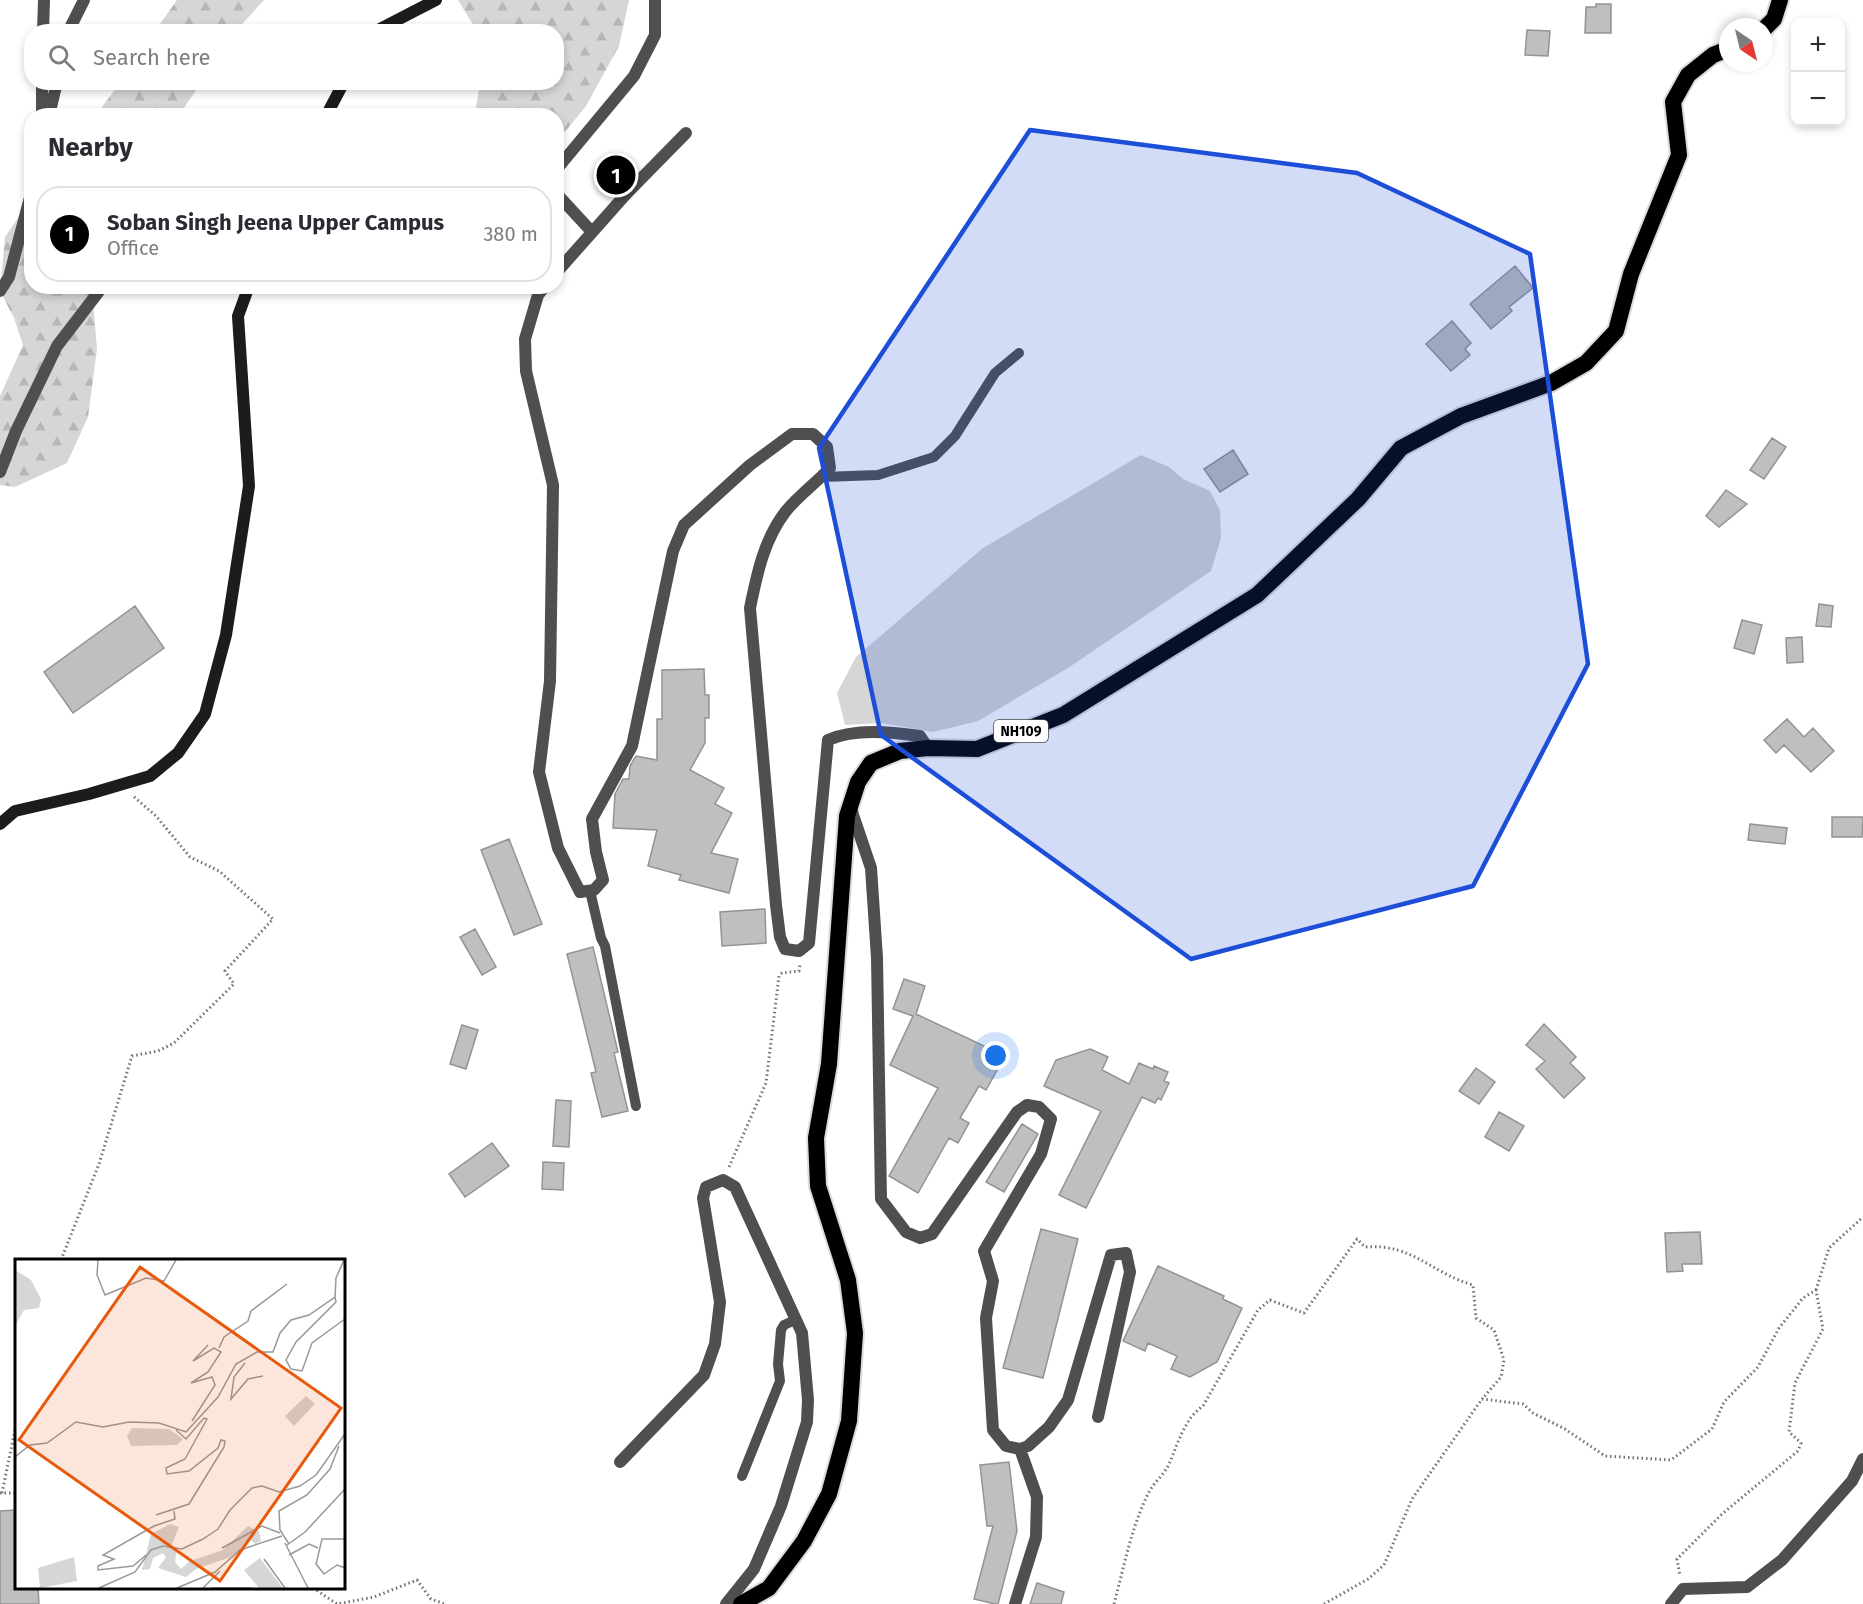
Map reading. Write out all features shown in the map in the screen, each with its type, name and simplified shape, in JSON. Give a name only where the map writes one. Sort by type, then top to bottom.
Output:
[{"type":"highway","points":[[1773,20],[1780,0]]},
{"type":"highway","name":"NH109","points":[[741,1604],[769,1588],[804,1541],[829,1494],[849,1421],[855,1333],[848,1280],[818,1186],[816,1138],[829,1064],[850,806],[858,782],[871,763],[900,751],[928,748],[977,749],[1063,715],[1257,594],[1358,499],[1401,448],[1461,416],[1551,383],[1586,363],[1616,331],[1631,274],[1679,155],[1673,102],[1688,75],[1713,55],[1719,53]]},
{"type":"main road","points":[[390,24],[436,0]]},
{"type":"main road","points":[[330,108],[340,90]]},
{"type":"main road","points":[[0,824],[15,811],[150,776],[178,753],[205,714],[226,635],[249,486],[238,316],[246,294]]},
{"type":"street","points":[[43,24],[44,0]]},
{"type":"street","points":[[72,24],[84,0]]},
{"type":"street","points":[[564,160],[634,76],[655,35],[655,0]]},
{"type":"street","points":[[42,90],[42,108]]},
{"type":"street","points":[[51,108],[55,90]]},
{"type":"street","points":[[564,264],[686,133]]},
{"type":"street","points":[[564,202],[592,232]]},
{"type":"street","points":[[0,291],[9,277],[24,220]]},
{"type":"street","points":[[0,472],[16,431],[57,346],[97,294]]},
{"type":"street","points":[[539,294],[525,339],[526,371],[553,485],[550,681],[539,772],[558,848],[574,885],[580,892],[590,891],[603,880],[596,852],[592,819],[632,746],[673,551],[684,525],[750,465],[792,434],[813,434],[827,447],[830,468],[786,511],[767,543],[757,570],[750,608],[780,937],[785,949],[799,951],[809,943],[812,929],[828,740],[841,734],[900,734],[920,736],[928,748]]},
{"type":"street","points":[[850,806],[871,868],[878,958],[881,1199],[906,1232],[920,1238],[932,1234],[1017,1112],[1027,1105],[1039,1107],[1051,1119],[1041,1154],[984,1251],[993,1281],[986,1318],[993,1430],[1006,1446],[1020,1449],[1028,1446],[1049,1427],[1068,1400],[1111,1255],[1126,1253],[1130,1272],[1098,1417]]},
{"type":"street","points":[[620,1462],[704,1375],[715,1344],[720,1302],[703,1198],[706,1187],[723,1180],[735,1187],[802,1333],[808,1400],[807,1422],[781,1506],[754,1569],[726,1604]]},
{"type":"street","points":[[1015,1604],[1036,1537],[1036,1497],[1020,1449]]},
{"type":"street","points":[[1671,1604],[1683,1589],[1747,1587],[1782,1560],[1852,1481],[1863,1459]]},
{"type":"lane","points":[[822,477],[878,475],[934,457],[955,436],[995,373],[1019,353]]},
{"type":"lane","points":[[590,891],[605,946],[636,1106]]},
{"type":"lane","points":[[742,1476],[780,1381],[778,1364],[782,1330],[784,1325],[795,1320]]},
{"type":"path","points":[[61,1259],[99,1164],[132,1056],[158,1051],[174,1044],[191,1029],[234,984],[225,971],[273,919],[219,870],[190,857],[156,816],[120,785]]},
{"type":"path","points":[[723,1180],[766,1083],[779,976],[782,973],[799,971],[799,951]]},
{"type":"path","points":[[1683,1589],[1677,1559],[1722,1514],[1798,1451],[1801,1443],[1789,1432],[1795,1383],[1823,1329],[1816,1290],[1829,1248],[1863,1217]]},
{"type":"path","points":[[1114,1604],[1138,1517],[1149,1491],[1168,1466],[1180,1436],[1194,1412],[1203,1406],[1258,1310],[1270,1300],[1304,1313],[1357,1239],[1365,1247],[1383,1246],[1410,1252],[1456,1280],[1473,1285],[1476,1318],[1494,1330],[1504,1360],[1501,1377],[1482,1399],[1412,1499],[1384,1565],[1368,1579],[1324,1604]]},
{"type":"path","points":[[1482,1399],[1523,1404],[1533,1413],[1565,1429],[1605,1456],[1671,1460],[1712,1429],[1724,1402],[1758,1367],[1779,1328],[1803,1298],[1816,1290]]},
{"type":"path","points":[[1,1493],[15,1430]]},
{"type":"path","points":[[316,1589],[337,1604],[374,1597],[417,1580],[431,1599],[445,1604]]},
{"type":"highlighted area","points":[[1030,130],[1357,173],[1530,254],[1588,664],[1473,886],[1191,959],[881,735],[819,448]]},
{"type":"green space","points":[[177,0],[264,0],[242,24],[160,24]]},
{"type":"green space","points":[[458,0],[629,0],[619,46],[586,106],[564,133],[564,108],[476,107],[479,90],[564,90],[564,24],[473,24]]},
{"type":"green space","points":[[115,90],[196,90],[184,108],[101,108]]},
{"type":"green space","points":[[24,209],[24,294],[95,294],[93,302],[97,349],[88,417],[67,463],[15,487],[0,485],[0,396],[23,345],[14,318],[0,291],[5,237]]},
{"type":"green space","points":[[1141,455],[1169,467],[1183,479],[1210,491],[1220,510],[1221,538],[1211,571],[1068,668],[978,721],[933,732],[881,723],[845,725],[837,693],[856,657],[983,548]]},
{"type":"building","points":[[1596,4],[1611,4],[1611,33],[1585,33],[1586,7],[1596,7]]},
{"type":"building","points":[[1527,30],[1550,31],[1548,56],[1525,55]]},
{"type":"building","points":[[1515,266],[1533,288],[1509,307],[1512,311],[1491,329],[1470,304]]},
{"type":"building","points":[[1452,321],[1471,343],[1465,349],[1470,355],[1451,371],[1426,344]]},
{"type":"building","points":[[1772,438],[1786,447],[1764,479],[1750,470]]},
{"type":"building","points":[[1233,450],[1248,474],[1220,492],[1204,469]]},
{"type":"building","points":[[1726,490],[1747,504],[1719,527],[1706,516]]},
{"type":"building","points":[[1819,604],[1833,606],[1831,627],[1816,626]]},
{"type":"building","points":[[135,606],[164,648],[73,713],[44,672]]},
{"type":"building","points":[[1742,620],[1762,625],[1754,654],[1734,648]]},
{"type":"building","points":[[1802,637],[1803,662],[1787,663],[1786,638]]},
{"type":"building","points":[[704,669],[705,695],[709,695],[709,718],[705,718],[705,743],[690,770],[724,788],[715,804],[732,813],[711,853],[738,859],[729,893],[679,880],[681,875],[648,866],[657,830],[613,828],[615,794],[623,779],[629,779],[630,766],[636,756],[657,760],[657,719],[662,719],[662,670]]},
{"type":"building","points":[[1787,719],[1804,737],[1813,728],[1834,751],[1811,772],[1784,745],[1776,753],[1764,740]]},
{"type":"building","points":[[1832,817],[1863,817],[1862,837],[1832,837]]},
{"type":"building","points":[[1750,824],[1787,828],[1785,844],[1748,840]]},
{"type":"building","points":[[509,839],[542,924],[514,935],[481,850]]},
{"type":"building","points":[[765,909],[766,943],[722,946],[720,912]]},
{"type":"building","points":[[475,929],[496,967],[482,975],[460,937]]},
{"type":"building","points":[[593,947],[618,1052],[614,1053],[628,1111],[602,1117],[591,1073],[596,1072],[567,954]]},
{"type":"building","points":[[904,979],[925,986],[916,1014],[995,1051],[990,1060],[1000,1065],[986,1090],[979,1086],[960,1118],[969,1123],[958,1143],[949,1138],[918,1193],[889,1176],[938,1088],[890,1065],[913,1016],[893,1009]]},
{"type":"building","points":[[1544,1024],[1576,1057],[1570,1063],[1585,1078],[1564,1098],[1536,1069],[1545,1061],[1526,1045]]},
{"type":"building","points":[[462,1025],[478,1030],[466,1069],[450,1064]]},
{"type":"building","points":[[1090,1049],[1108,1057],[1102,1070],[1129,1084],[1139,1063],[1168,1072],[1164,1081],[1169,1083],[1161,1100],[1158,1098],[1155,1103],[1142,1097],[1086,1208],[1059,1195],[1101,1111],[1044,1086],[1056,1060]]},
{"type":"building","points":[[1476,1068],[1495,1082],[1479,1104],[1459,1091]]},
{"type":"building","points":[[556,1100],[571,1101],[569,1147],[553,1146]]},
{"type":"building","points":[[1499,1112],[1524,1126],[1509,1151],[1485,1137]]},
{"type":"building","points":[[1022,1124],[1038,1134],[1004,1192],[986,1182]]},
{"type":"building","points":[[492,1143],[509,1166],[465,1197],[449,1174]]},
{"type":"building","points":[[543,1162],[564,1163],[563,1190],[542,1189]]},
{"type":"building","points":[[1041,1229],[1078,1239],[1043,1378],[1003,1368]]},
{"type":"building","points":[[1700,1232],[1702,1264],[1682,1264],[1683,1271],[1667,1272],[1665,1233]]},
{"type":"building","points":[[1158,1266],[1224,1296],[1223,1299],[1242,1308],[1217,1362],[1190,1377],[1171,1369],[1177,1356],[1148,1343],[1145,1351],[1123,1341]]},
{"type":"building","points":[[1009,1462],[1017,1531],[998,1604],[995,1604],[974,1599],[993,1526],[987,1526],[980,1465]]},
{"type":"building","points":[[15,1510],[15,1589],[38,1589],[39,1604],[0,1604],[0,1511]]},
{"type":"building","points":[[1037,1583],[1064,1592],[1061,1604],[1030,1604]]},
{"type":"place","name":"Soban Singh Jeena Upper Campus","points":[[616,175]]}]
